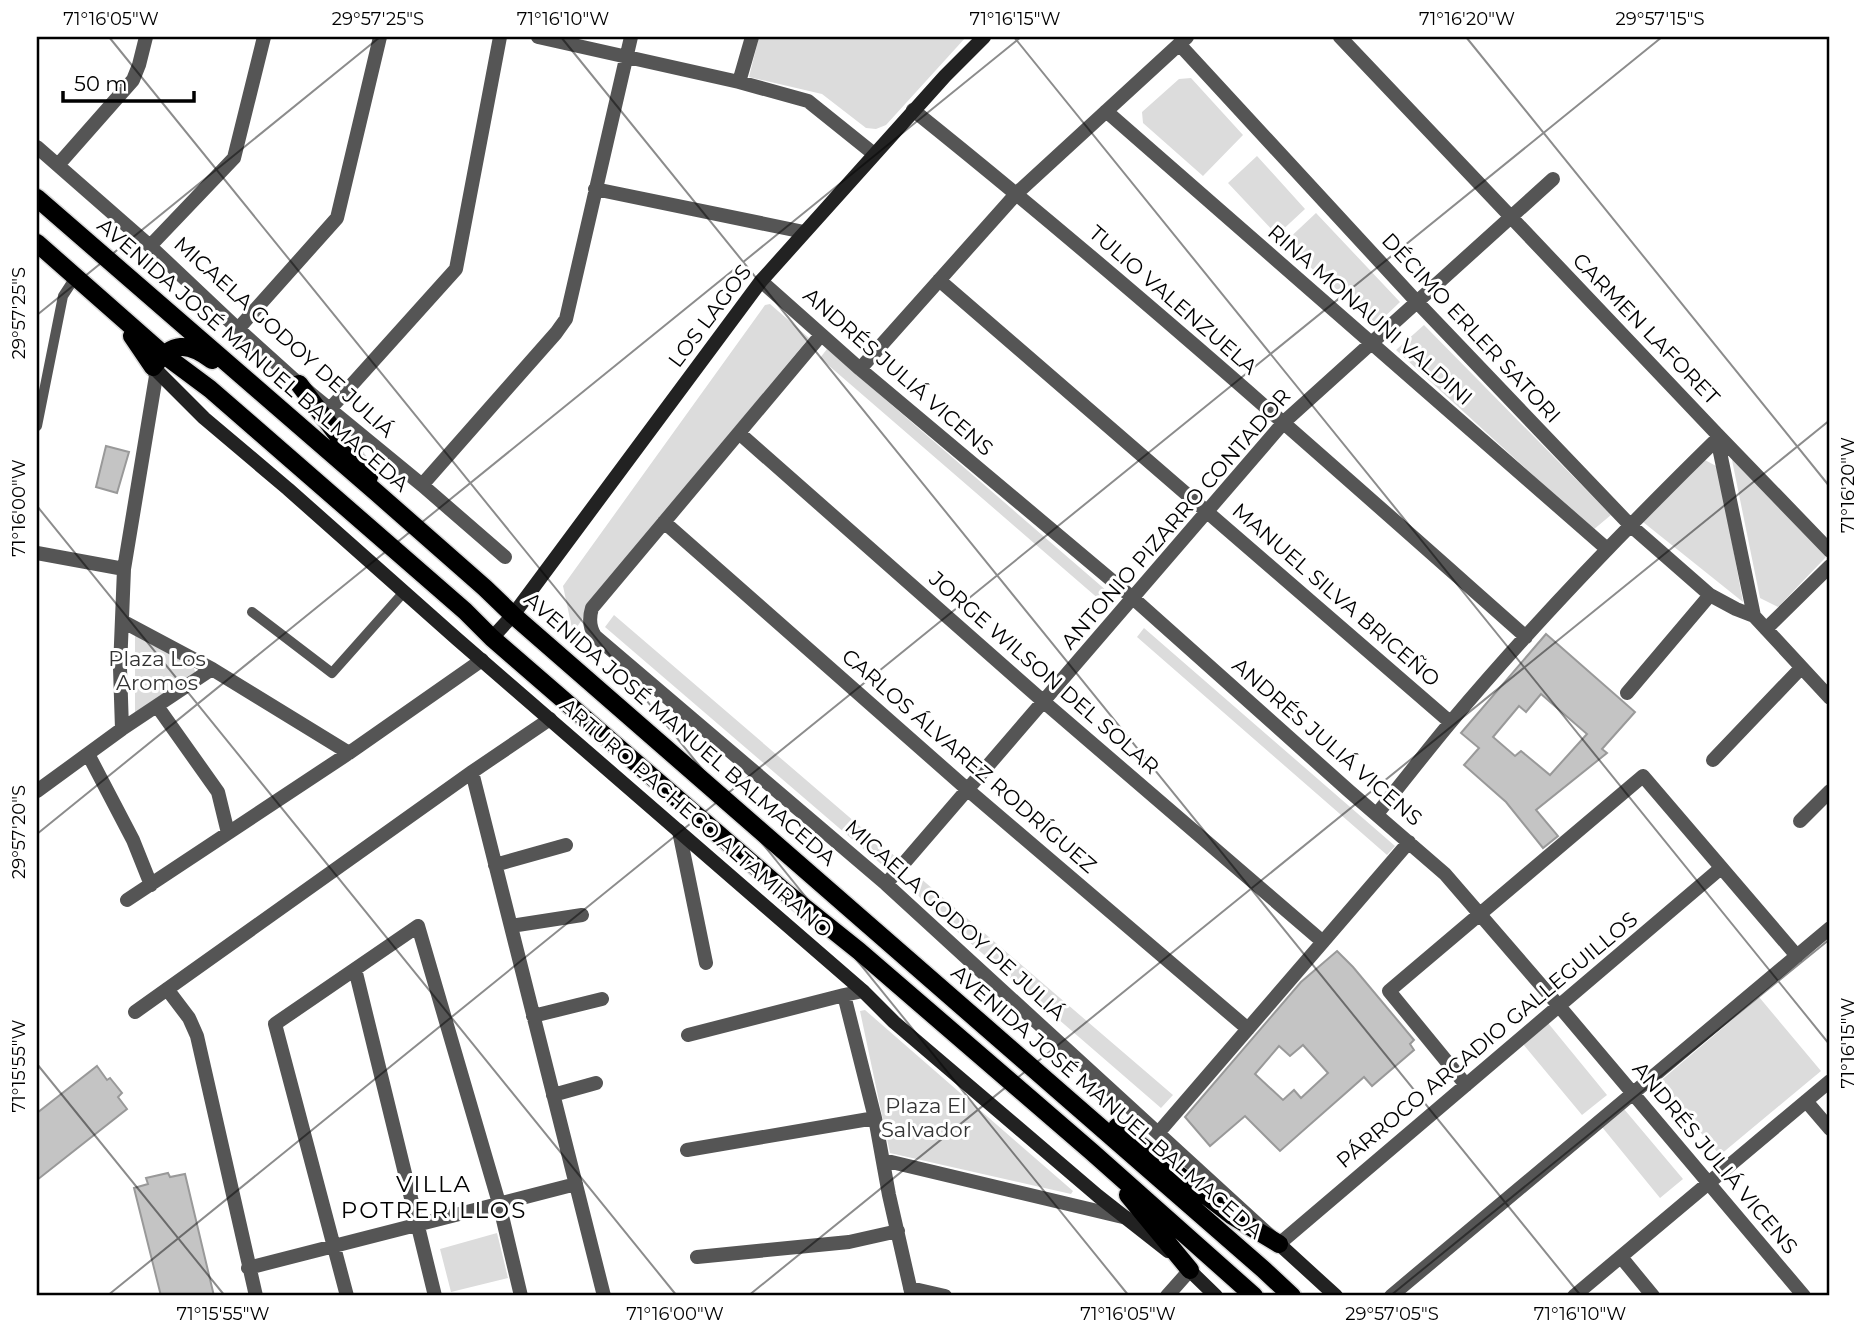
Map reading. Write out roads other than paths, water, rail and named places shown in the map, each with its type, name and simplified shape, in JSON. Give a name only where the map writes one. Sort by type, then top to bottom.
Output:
[{"type":"main road","name":"AVENIDA JOSÉ MANUEL BALMACEDA","points":[[37,198],[1292,1296]]},
{"type":"main road","points":[[37,243],[111,308],[158,360],[210,389],[455,602],[492,638],[784,891],[859,951],[1092,1152],[1254,1296]]},
{"type":"main road","points":[[158,360],[176,346],[190,348],[246,380]]},
{"type":"main road","points":[[299,384],[367,472],[377,493]]},
{"type":"main road","points":[[1066,1096],[1125,1133],[1231,1214],[1279,1244]]},
{"type":"main road","points":[[1092,1152],[1190,1270]]},
{"type":"street","points":[[58,165],[133,80],[146,37]]},
{"type":"street","points":[[150,246],[234,158],[264,37]]},
{"type":"street","points":[[237,329],[337,218],[380,37]]},
{"type":"street","points":[[330,409],[456,269],[500,37]]},
{"type":"street","points":[[538,37],[739,82],[808,101],[874,154]]},
{"type":"street","points":[[422,485],[566,319],[631,37]]},
{"type":"street","points":[[739,82],[752,37]]},
{"type":"street","name":"LOS LAGOS","points":[[492,638],[513,615],[761,281],[944,76],[984,37]]},
{"type":"street","name":"CARMEN LAFORET","points":[[1340,37],[1717,436],[1754,616]]},
{"type":"street","points":[[860,369],[1017,193],[1183,41]]},
{"type":"street","name":"DÉCIMO ERLER SATORI","points":[[1183,41],[1417,302],[1630,525],[1710,595],[1754,616]]},
{"type":"street","name":"TULIO VALENZUELA","points":[[914,110],[1017,193],[1284,422],[1526,637]]},
{"type":"street","name":"RINA MONAUNI VALDINI","points":[[1106,111],[1607,549]]},
{"type":"street","name":"MICAELA GODOY DE JULIÁ","points":[[37,147],[150,246],[299,384],[505,557]]},
{"type":"street","name":"ANTONIO PIZARRO CONTADOR","points":[[886,884],[1284,422],[1553,178]]},
{"type":"street","points":[[595,189],[804,232]]},
{"type":"street","name":"MANUEL SILVA BRICEÑO","points":[[939,280],[1451,722]]},
{"type":"street","name":"ANDRÉS JULIÁ VICENS","points":[[761,281],[860,369],[1134,599],[1445,874],[1804,1296]]},
{"type":"street","points":[[664,522],[821,335]]},
{"type":"street","points":[[122,729],[120,668],[124,569],[158,360]]},
{"type":"street","name":"ARTURO PACHECO ALTAMIRANO","points":[[158,360],[204,418],[288,488],[863,991],[914,1039],[1098,1196],[1190,1270],[1216,1296]]},
{"type":"street","name":"JORGE WILSON DEL SOLAR","points":[[739,433],[1044,702],[1323,942]]},
{"type":"street","points":[[1377,814],[1451,722],[1526,637],[1717,436],[1830,551]]},
{"type":"street","name":"MICAELA GODOY DE JULIÁ","points":[[664,522],[592,608],[590,623],[595,636],[886,884],[1279,1244]]},
{"type":"street","name":"CARLOS ÁLVAREZ RODRÍGUEZ","points":[[664,522],[968,790],[1248,1029]]},
{"type":"street","points":[[37,553],[124,569]]},
{"type":"street","points":[[1766,629],[1830,566]]},
{"type":"street","points":[[1627,693],[1710,595]]},
{"type":"street","points":[[1754,616],[1830,698]]},
{"type":"street","points":[[122,621],[212,669],[349,753]]},
{"type":"street","points":[[127,900],[349,753],[482,660]]},
{"type":"street","points":[[1713,760],[1801,668]]},
{"type":"street","points":[[37,791],[122,729],[212,669]]},
{"type":"street","points":[[157,706],[218,792],[228,833]]},
{"type":"street","points":[[135,1012],[550,719]]},
{"type":"street","points":[[88,754],[133,840],[151,885]]},
{"type":"street","points":[[472,772],[604,1296]]},
{"type":"street","points":[[1466,1085],[1389,991],[1643,776],[1797,956]]},
{"type":"street","points":[[1800,821],[1830,791]]},
{"type":"street","points":[[679,831],[706,964]]},
{"type":"street","points":[[1159,1132],[1409,842]]},
{"type":"street","points":[[495,865],[566,845]]},
{"type":"street","name":"PÁRROCO ARCADIO GALLEGUILLOS","points":[[1279,1244],[1721,868]]},
{"type":"street","points":[[511,926],[582,915]]},
{"type":"street","points":[[347,1296],[275,1024],[418,926],[499,1203],[521,1296]]},
{"type":"street","points":[[1391,1296],[1830,928]]},
{"type":"street","points":[[355,969],[435,1296]]},
{"type":"street","points":[[167,989],[189,1018],[197,1036],[256,1296]]},
{"type":"street","points":[[688,1035],[863,991]]},
{"type":"street","points":[[844,995],[875,1118],[911,1292],[945,1296]]},
{"type":"street","points":[[533,1016],[602,999]]},
{"type":"street","points":[[1574,1296],[1830,1081]]},
{"type":"street","points":[[553,1095],[596,1083]]},
{"type":"street","points":[[1806,1101],[1830,1129]]},
{"type":"street","points":[[687,1150],[875,1118]]},
{"type":"street","points":[[883,1160],[1127,1218]]},
{"type":"street","points":[[248,1268],[576,1184]]},
{"type":"street","points":[[697,1257],[849,1242],[898,1231]]},
{"type":"street","points":[[1279,1244],[1336,1296]]},
{"type":"street","points":[[1621,1257],[1653,1296]]},
{"type":"street","points":[[1167,1296],[1190,1270]]},
{"type":"lane","points":[[37,426],[63,296],[76,276]]},
{"type":"lane","points":[[252,612],[332,673],[404,592]]},
{"type":"district","name":"VILLA POTRERILLOS","points":[[434,1197]]},
{"type":"park label","name":"Plaza Los Aromos","points":[[157,671]]},
{"type":"park label","name":"Plaza El Salvador","points":[[926,1118]]}]
